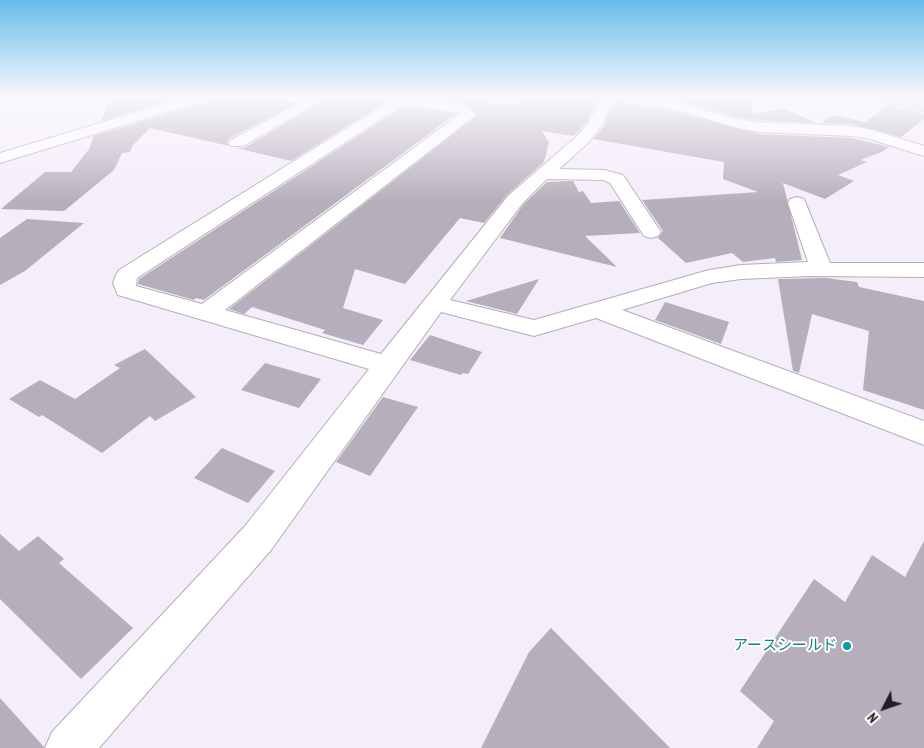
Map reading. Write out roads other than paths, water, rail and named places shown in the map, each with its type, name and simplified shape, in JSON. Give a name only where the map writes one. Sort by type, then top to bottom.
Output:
[{"type":"street","points":[[0,158],[82,133]]},
{"type":"street","points":[[238,143],[256,133]]},
{"type":"street","points":[[344,133],[127,275],[124,283],[126,290],[387,365]]},
{"type":"street","points":[[205,314],[445,133]]},
{"type":"street","points":[[68,748],[258,538],[387,365],[437,304],[515,200],[589,133]]},
{"type":"street","points":[[862,133],[924,151]]},
{"type":"street","points":[[542,174],[604,175],[617,179],[651,232]]},
{"type":"street","points":[[797,202],[821,269]]},
{"type":"street","points":[[437,304],[534,328],[709,277],[760,270],[924,270]]},
{"type":"street","points":[[596,309],[924,433]]},
{"type":"place","name":"アースシールド","points":[[847,646]]}]
